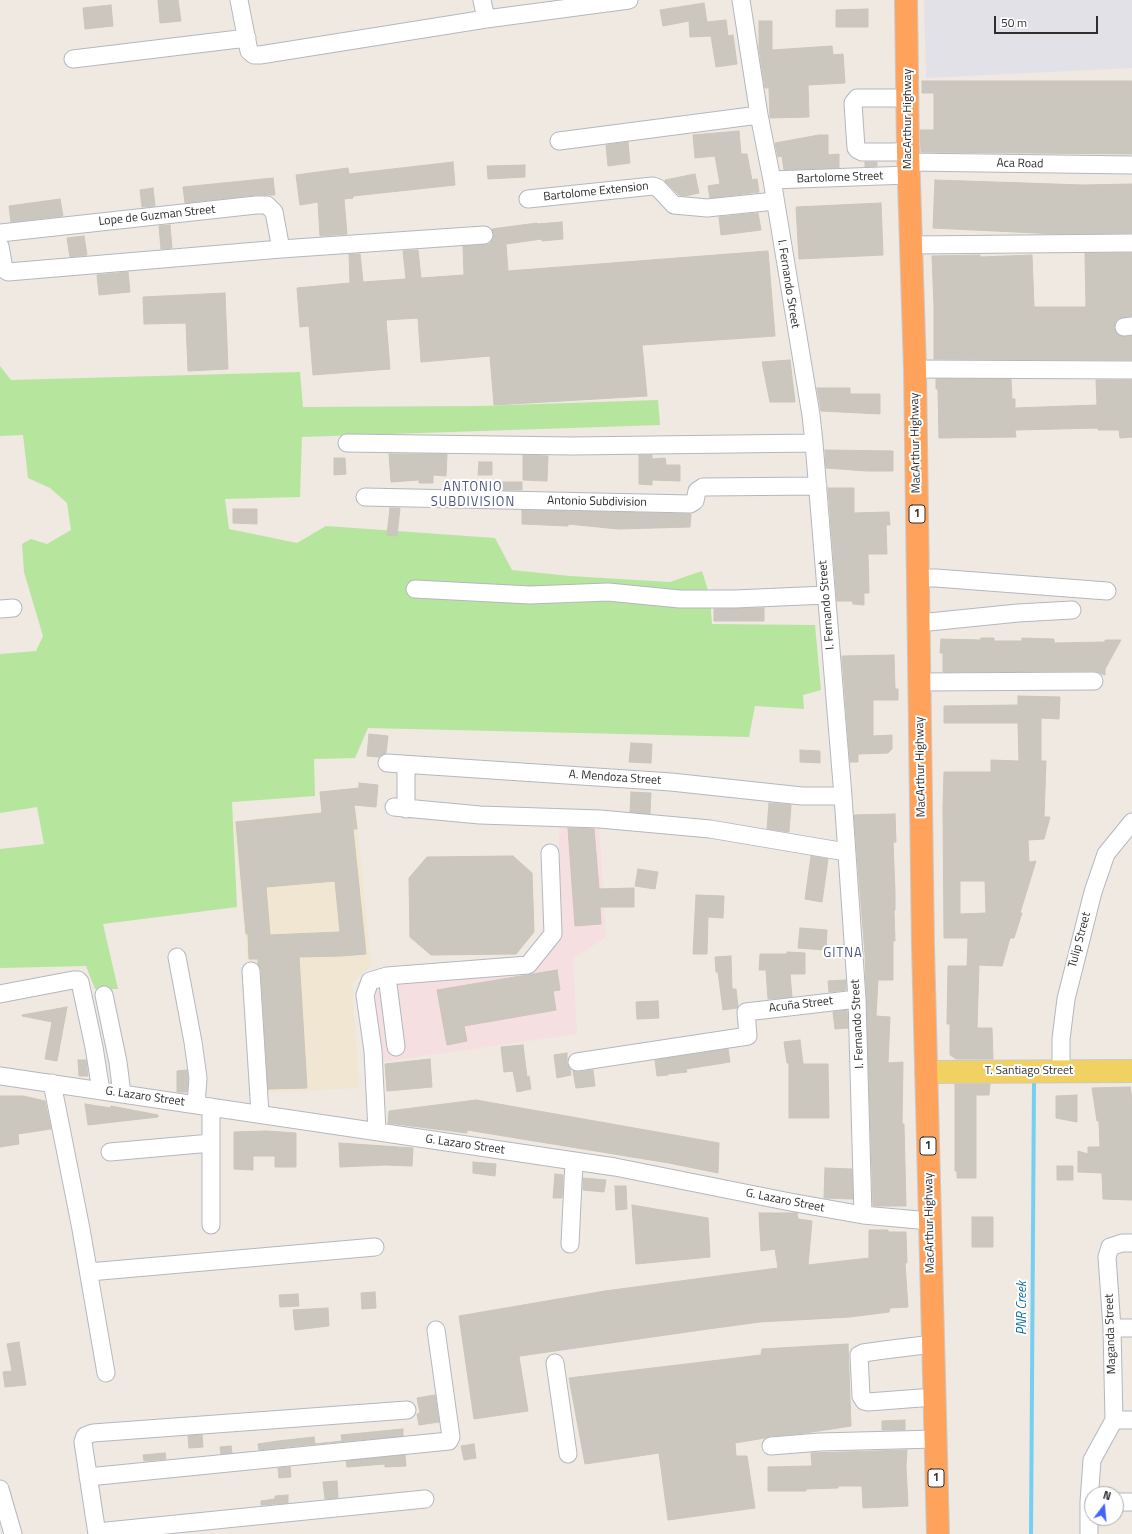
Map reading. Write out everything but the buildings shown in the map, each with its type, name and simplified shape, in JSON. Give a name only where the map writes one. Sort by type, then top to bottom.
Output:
[{"type":"highway","name":"MacArthur Highway","points":[[906,0],[908,163],[915,369],[926,1072],[938,1534]]},
{"type":"main road","name":"T. Santiago Street","points":[[926,1072],[1061,1070],[1132,1071]]},
{"type":"street","points":[[239,0],[250,51],[254,55],[486,19],[629,0]]},
{"type":"street","points":[[482,0],[486,19]]},
{"type":"street","name":"I. Fernando Street","points":[[741,0],[759,115],[772,180],[811,415],[814,443],[857,999],[863,1215]]},
{"type":"street","points":[[72,60],[247,38]]},
{"type":"street","points":[[908,98],[857,98],[853,102],[856,148],[862,152],[894,152],[908,163]]},
{"type":"street","points":[[559,141],[759,115]]},
{"type":"street","name":"Aca Road","points":[[908,163],[1132,166]]},
{"type":"street","name":"Bartolome Street","points":[[772,180],[908,163]]},
{"type":"street","name":"Bartolome Extension","points":[[528,199],[653,186],[658,188],[674,205],[707,208],[775,201]]},
{"type":"street","name":"Lope de Guzman Street","points":[[0,233],[267,205],[274,212],[281,249]]},
{"type":"street","points":[[0,246],[4,269],[8,272],[281,249],[484,235]]},
{"type":"street","points":[[911,245],[1132,243]]},
{"type":"street","points":[[915,369],[1132,370]]},
{"type":"street","points":[[347,442],[572,446],[814,443]]},
{"type":"street","name":"Antonio Subdivision","points":[[365,497],[690,504],[695,501],[697,491],[703,488],[818,486]]},
{"type":"street","points":[[918,578],[936,578],[1107,591]]},
{"type":"street","points":[[415,589],[530,594],[608,592],[680,599],[735,599],[826,595]]},
{"type":"street","points":[[919,623],[1018,612],[1072,610]]},
{"type":"street","points":[[919,682],[1094,681]]},
{"type":"street","name":"A. Mendoza Street","points":[[387,763],[671,782],[802,796],[842,796]]},
{"type":"street","points":[[406,765],[400,808],[480,815],[600,819],[710,829],[846,852]]},
{"type":"street","name":"Tulip Street","points":[[1061,1070],[1062,1019],[1073,966],[1093,892],[1106,854],[1132,822]]},
{"type":"street","points":[[1114,843],[1132,843]]},
{"type":"street","points":[[377,1131],[373,1051],[365,995],[370,981],[387,976],[528,965],[553,934],[550,853]]},
{"type":"street","points":[[177,957],[211,1143],[211,1225]]},
{"type":"street","points":[[251,971],[260,1114]]},
{"type":"street","points":[[387,976],[396,1047]]},
{"type":"street","points":[[0,994],[78,980],[80,982],[94,1047],[101,1091]]},
{"type":"street","points":[[104,996],[118,1062],[122,1094]]},
{"type":"street","name":"Acuña Street","points":[[577,1062],[748,1036],[746,1012],[857,999]]},
{"type":"street","name":"G. Lazaro Street","points":[[0,1076],[615,1167],[863,1215],[930,1221]]},
{"type":"street","points":[[52,1083],[89,1272],[106,1373]]},
{"type":"street","points":[[110,1152],[211,1143]]},
{"type":"street","points":[[570,1244],[574,1161]]},
{"type":"street","name":"Maganda Street","points":[[1114,1420],[1112,1328],[1107,1257],[1110,1248],[1122,1243],[1132,1243]]},
{"type":"street","points":[[89,1272],[375,1247]]},
{"type":"street","points":[[1112,1328],[1132,1328]]},
{"type":"street","points":[[88,1477],[449,1441],[451,1437],[436,1330]]},
{"type":"street","points":[[933,1344],[880,1350],[859,1355],[861,1396],[864,1401],[868,1402],[934,1397]]},
{"type":"street","points":[[555,1363],[568,1454]]},
{"type":"street","points":[[407,1410],[92,1433],[85,1436],[83,1442],[97,1533],[425,1499]]},
{"type":"street","points":[[1091,1486],[1092,1460],[1114,1420],[1132,1420]]},
{"type":"street","points":[[771,1446],[820,1442],[935,1439]]},
{"type":"street","points":[[2,1499],[13,1534]]},
{"type":"shaded area","points":[[924,0],[1132,0],[1132,68],[926,78]]},
{"type":"shaded area","points":[[356,808],[371,966],[352,983],[359,1088],[260,1093],[234,821]]},
{"type":"shaded area","points":[[559,824],[599,825],[606,937],[573,959],[577,1034],[382,1062],[374,987],[380,979],[537,966],[560,937]]},
{"type":"green space","points":[[0,366],[11,380],[300,372],[303,407],[480,406],[658,400],[660,425],[302,437],[300,497],[225,499],[229,529],[297,543],[326,526],[495,538],[512,570],[570,576],[670,582],[702,571],[710,597],[712,624],[815,625],[821,690],[803,695],[804,709],[755,706],[749,737],[368,728],[355,758],[314,759],[315,796],[232,802],[237,907],[103,924],[118,989],[95,989],[86,966],[0,968],[0,849],[44,844],[37,807],[0,813],[0,654],[36,651],[43,636],[24,572],[22,544],[31,539],[47,544],[71,530],[67,503],[50,488],[28,478],[23,435],[0,436]]},
{"type":"waterway","name":"PNR Creek","points":[[1031,1534],[1034,1081]]},
{"type":"district","name":"ANTONIO SUBDIVISION","points":[[473,496]]},
{"type":"district","name":"GITNA","points":[[843,954]]}]
